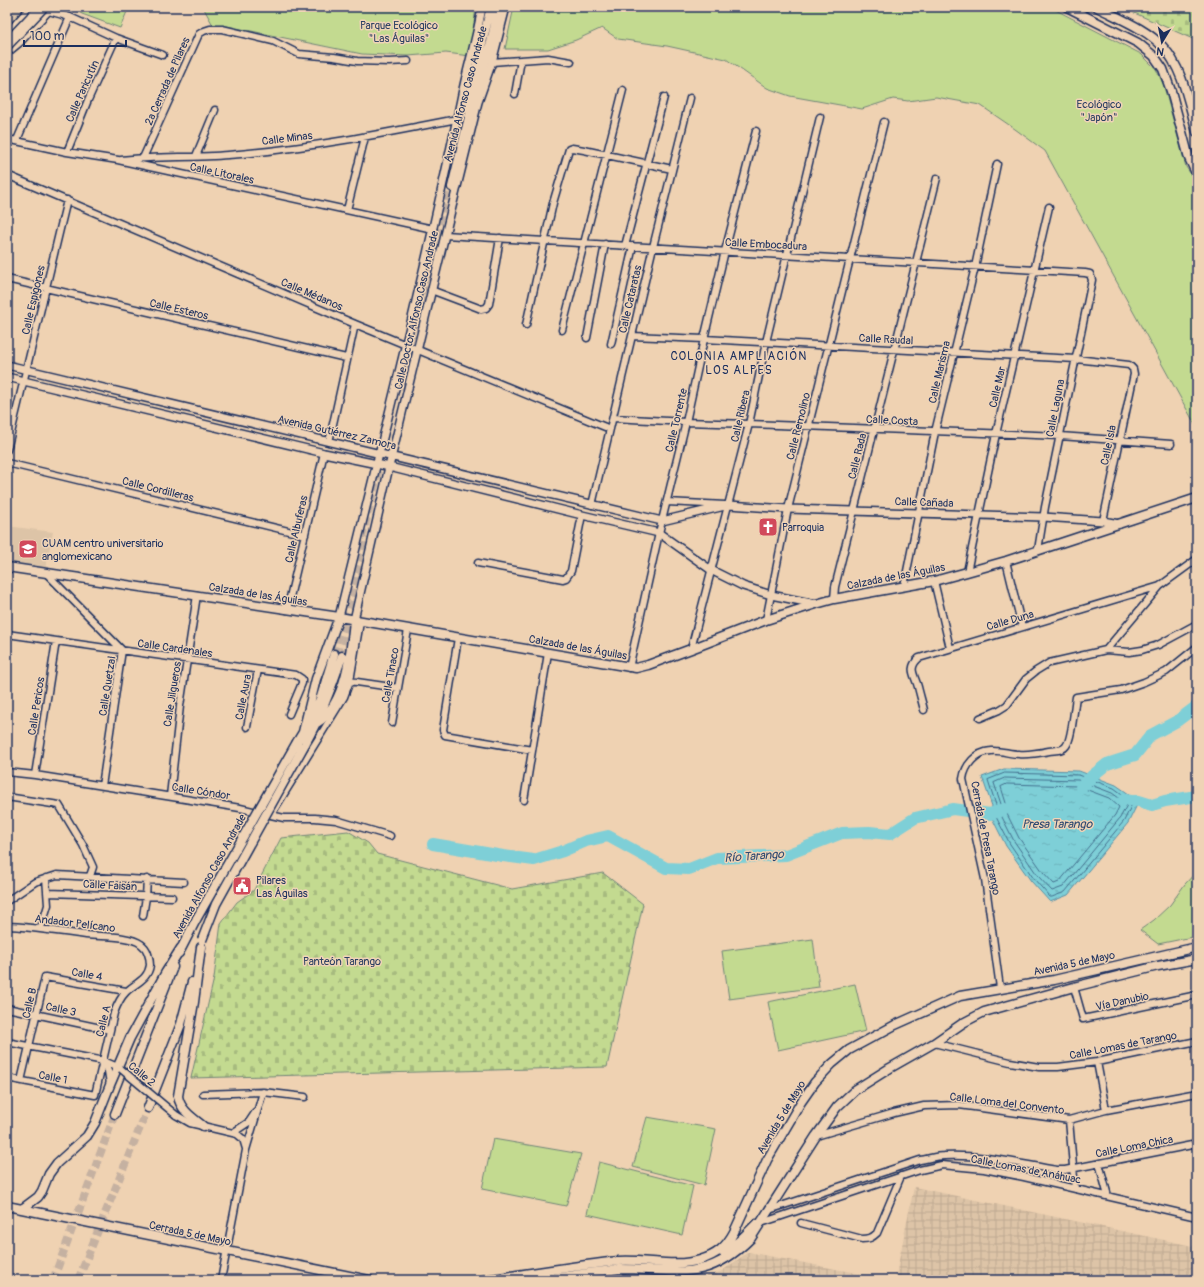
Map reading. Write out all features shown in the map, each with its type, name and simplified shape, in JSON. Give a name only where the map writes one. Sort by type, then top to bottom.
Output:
[{"type":"highway","points":[[7,44],[45,8]]},
{"type":"main road","points":[[7,35],[32,7]]},
{"type":"main road","name":"Avenida Alfonso Caso Andrade","points":[[491,7],[450,186],[473,100],[491,42],[499,7]]},
{"type":"main road","points":[[1067,7],[1138,44],[1154,56],[1163,69],[1171,92],[1189,158],[1197,174]]},
{"type":"main road","points":[[1097,7],[1145,32],[1163,47],[1175,65],[1184,88],[1197,132]]},
{"type":"main road","points":[[7,52],[19,42],[45,8]]},
{"type":"main road","name":"Calzada de las Águilas","points":[[7,567],[339,617],[636,668],[648,665],[766,620],[816,604],[834,599],[934,581],[967,572],[1006,561],[1197,498]]},
{"type":"main road","points":[[303,732],[316,679],[339,617]]},
{"type":"main road","points":[[317,723],[324,718],[336,701],[343,684],[357,621]]},
{"type":"main road","name":"Avenida Alfonso Caso Andrade","points":[[115,1114],[181,948],[197,918],[301,743],[317,723],[334,681],[338,655],[311,719],[303,732],[301,743],[216,904],[202,943],[181,1024],[148,1108]]},
{"type":"main road","points":[[202,943],[194,1002],[178,1096],[180,1103],[188,1115],[203,1126]]},
{"type":"main road","name":"Avenida 5 de Mayo","points":[[541,1280],[620,1261],[690,1263],[718,1253],[729,1241],[767,1160],[801,1102],[815,1082],[832,1064],[849,1050],[895,1025],[960,996],[1054,980],[1197,947]]},
{"type":"main road","points":[[22,1209],[38,1197],[49,1174],[58,1163],[87,1136],[95,1123],[110,1084],[120,1068],[134,1031],[166,972],[181,948]]},
{"type":"main road","name":"Avenida 5 de Mayo","points":[[483,1280],[618,1269],[674,1272],[693,1271],[707,1268],[738,1251],[751,1238],[816,1136],[837,1107],[855,1090],[934,1043],[963,1022],[984,1012],[1074,987],[1197,958]]},
{"type":"main road","name":"Cerrada 5 de Mayo","points":[[7,1206],[226,1251],[342,1277],[369,1280]]},
{"type":"main road","points":[[718,1253],[732,1247],[740,1241],[768,1210]]},
{"type":"street","name":"Calle Doctor Alfonso Caso Andrade","points":[[339,617],[406,345],[433,229],[464,82],[478,31],[482,7]]},
{"type":"street","name":"Calle Doctor Alfonso Caso Andrade","points":[[357,621],[391,456],[431,290],[478,102],[492,62],[506,7]]},
{"type":"street","points":[[45,8],[70,17],[116,38],[163,55]]},
{"type":"street","points":[[17,140],[70,17]]},
{"type":"street","name":"2a Cerrada de Pilares","points":[[143,158],[199,34],[204,31],[210,29],[222,29],[261,37],[273,41],[299,54],[357,61],[408,61]]},
{"type":"street","name":"Calle Paricutín","points":[[67,152],[88,100],[116,38]]},
{"type":"street","points":[[492,62],[548,58],[571,62]]},
{"type":"street","points":[[515,94],[521,60]]},
{"type":"street","points":[[562,330],[622,90]]},
{"type":"street","points":[[625,246],[664,97]]},
{"type":"street","name":"Calle Cataratas","points":[[592,506],[690,98]]},
{"type":"street","points":[[196,156],[215,110]]},
{"type":"street","name":"Calle Ribera","points":[[691,649],[749,424],[766,342],[820,116]]},
{"type":"street","name":"Calle Minas","points":[[118,160],[228,155],[313,145],[457,120]]},
{"type":"street","name":"Calle Remolino","points":[[766,620],[788,509],[884,122]]},
{"type":"street","name":"Calle Torrente","points":[[629,668],[704,339],[756,131]]},
{"type":"street","points":[[347,210],[365,137]]},
{"type":"street","name":"Calle Litorales","points":[[7,139],[67,152],[118,160],[433,229]]},
{"type":"street","points":[[526,325],[553,203],[569,149],[584,150],[672,169]]},
{"type":"street","name":"Calle Marisma","points":[[904,586],[935,432],[975,267],[997,164]]},
{"type":"street","name":"Calle Médanos","points":[[7,175],[355,324],[610,429]]},
{"type":"street","name":"Calle Rada","points":[[834,599],[835,587],[936,178]]},
{"type":"street","name":"Calle Espigones","points":[[7,450],[67,200]]},
{"type":"street","name":"Calle Mar","points":[[967,572],[996,434],[1049,207]]},
{"type":"street","name":"Calle Embocadura","points":[[445,235],[1086,273]]},
{"type":"street","points":[[431,290],[482,309],[486,308],[489,304],[500,238]]},
{"type":"street","points":[[587,338],[605,244]]},
{"type":"street","points":[[611,344],[633,246]]},
{"type":"street","name":"Calle Laguna","points":[[1038,550],[1043,517],[1092,280],[1090,274],[1086,273]]},
{"type":"street","name":"Calle Esteros","points":[[7,279],[346,358]]},
{"type":"street","points":[[329,442],[346,358],[355,324]]},
{"type":"street","name":"Calle Raudal","points":[[632,336],[1076,359],[1129,365],[1133,369],[1134,374]]},
{"type":"street","name":"Avenida Gutiérrez Zamora","points":[[7,365],[391,456],[592,506],[662,521]]},
{"type":"street","name":"Calle Isla","points":[[1103,521],[1134,374]]},
{"type":"street","name":"Avenida Gutiérrez Zamora","points":[[7,378],[324,453],[377,464],[660,533]]},
{"type":"street","name":"Calle Costa","points":[[613,418],[1060,436],[1171,444]]},
{"type":"street","name":"Calle Albuferas","points":[[287,610],[324,453]]},
{"type":"street","name":"Calle Cordilleras","points":[[7,463],[305,535]]},
{"type":"street","points":[[553,508],[556,496]]},
{"type":"street","name":"Calle Cañada","points":[[667,502],[788,509],[1043,517],[1103,521],[1119,524]]},
{"type":"street","name":"Calle Cañada","points":[[662,521],[729,505]]},
{"type":"street","points":[[478,564],[563,580],[571,571],[582,515]]},
{"type":"street","points":[[660,533],[711,570],[743,586],[771,595],[816,604]]},
{"type":"street","points":[[1106,650],[1160,586],[1197,559]]},
{"type":"street","points":[[1006,561],[1022,627]]},
{"type":"street","name":"Calle Quetzal","points":[[46,573],[122,650],[102,786]]},
{"type":"street","points":[[934,581],[950,648]]},
{"type":"street","name":"Calle Duna","points":[[924,710],[918,685],[913,676],[913,666],[919,658],[1160,586]]},
{"type":"street","name":"Calle Jilgueros","points":[[170,796],[180,706],[198,595]]},
{"type":"street","points":[[271,815],[337,709],[350,681],[357,621]]},
{"type":"street","points":[[980,718],[1007,705],[1026,679],[1049,663],[1106,650],[1129,652],[1142,650],[1158,645],[1197,624]]},
{"type":"street","name":"Calle Tinaco","points":[[392,723],[408,630]]},
{"type":"street","name":"Calle Cardenales","points":[[7,634],[296,675],[302,679],[302,683],[289,714]]},
{"type":"street","points":[[458,638],[442,730],[445,735],[532,750]]},
{"type":"street","name":"Calle Pericos","points":[[35,775],[56,641]]},
{"type":"street","name":"Cerrada de Presa Tarango","points":[[1000,988],[985,879],[963,779],[964,771],[968,764],[976,757],[992,750],[1017,754],[1032,754],[1062,749],[1070,740],[1076,697],[1121,690],[1144,682],[1166,672],[1197,647]]},
{"type":"street","points":[[524,800],[548,653]]},
{"type":"street","name":"Calle Aura","points":[[247,728],[258,670]]},
{"type":"street","points":[[350,681],[398,688]]},
{"type":"street","name":"Calle Cóndor","points":[[7,772],[170,796],[240,808],[284,818],[336,820],[390,836]]},
{"type":"street","points":[[7,797],[59,805],[83,845],[93,867],[90,876]]},
{"type":"street","points":[[7,901],[35,882],[57,875],[184,882]]},
{"type":"street","points":[[41,928],[48,905],[46,878]]},
{"type":"street","points":[[143,916],[147,879]]},
{"type":"street","name":"Calle Faisán","points":[[48,893],[172,897]]},
{"type":"street","name":"Andador Pelícano","points":[[7,926],[41,928],[86,935],[128,939],[140,943]]},
{"type":"street","name":"Calle A","points":[[95,1095],[118,1001],[126,992],[142,980],[147,974],[150,966],[146,948],[140,943]]},
{"type":"street","name":"Calle 4","points":[[45,977],[126,992]]},
{"type":"street","name":"Calle B","points":[[21,1081],[45,977]]},
{"type":"street","name":"Vía Danubio","points":[[1074,987],[1083,1019],[1197,995]]},
{"type":"street","name":"Calle 3","points":[[7,1008],[110,1030]]},
{"type":"street","name":"Calle Lomas de Tarango","points":[[934,1043],[1010,1062],[1039,1067],[1058,1067],[1097,1062],[1197,1041]]},
{"type":"street","name":"Calle 2","points":[[7,1042],[104,1061],[120,1068],[184,1121],[234,1132]]},
{"type":"street","points":[[104,1061],[108,1071],[110,1084]]},
{"type":"street","points":[[1097,1062],[1106,1110]]},
{"type":"street","name":"Calle 1","points":[[7,1078],[95,1095]]},
{"type":"street","points":[[203,1094],[263,1092],[305,1097]]},
{"type":"street","points":[[221,1280],[246,1150],[263,1092]]},
{"type":"street","name":"Calle Loma del Convento","points":[[816,1136],[894,1113],[924,1106],[959,1105],[1069,1120],[1106,1110],[1197,1093]]},
{"type":"street","points":[[246,1150],[243,1139],[234,1132],[249,1122],[261,1101]]},
{"type":"street","points":[[1069,1120],[1075,1189]]},
{"type":"street","name":"Calle Loma Chica","points":[[1074,1168],[1197,1144]]},
{"type":"street","name":"Calle Lomas de Anáhuac","points":[[768,1210],[920,1160],[943,1156],[986,1158],[1057,1170],[1074,1168]]},
{"type":"street","points":[[1099,1163],[1108,1196]]},
{"type":"street","name":"Calle Lomas de Anáhuac","points":[[761,1223],[901,1176],[942,1165],[959,1166],[1024,1176],[1197,1217]]},
{"type":"street","points":[[801,1223],[862,1239],[873,1237],[877,1233],[901,1176]]},
{"type":"shaded area","points":[[7,7],[24,7],[7,29]]},
{"type":"shaded area","name":"CUAM centro universitario anglomexicano","points":[[7,526],[53,532],[45,571],[7,566]]},
{"type":"shaded area","points":[[914,1187],[1197,1247],[1197,1280],[895,1280]]},
{"type":"shaded area","points":[[748,1252],[892,1280],[696,1280],[722,1271]]},
{"type":"green space","points":[[70,7],[129,7],[120,28],[82,14]]},
{"type":"green space","name":"Parque Ecológico \"Las Águilas\"","points":[[203,7],[476,7],[470,56],[446,53],[408,56],[362,54],[227,26],[214,27]]},
{"type":"green space","name":"Ecológico \"Japón\"","points":[[514,7],[1050,7],[1141,54],[1156,69],[1163,83],[1186,167],[1197,183],[1197,428],[1045,151],[980,105],[936,97],[908,101],[893,99],[862,109],[790,96],[767,88],[726,59],[667,46],[618,39],[602,28],[576,40],[548,49],[505,49]]},
{"type":"green space","points":[[1121,7],[1197,7],[1197,34],[1195,40]]},
{"type":"green space","name":"Panteón Tarango","points":[[348,831],[368,843],[377,854],[512,889],[603,873],[643,904],[607,1067],[191,1078],[214,978],[221,923],[237,902],[254,890],[281,838]]},
{"type":"green space","points":[[1197,871],[1197,936],[1158,944],[1140,930],[1154,920],[1170,905],[1185,884]]},
{"type":"green space","points":[[813,939],[819,987],[729,999],[722,951]]},
{"type":"green space","points":[[855,984],[866,1031],[778,1050],[768,1002]]},
{"type":"green space","points":[[647,1117],[716,1129],[704,1185],[633,1167]]},
{"type":"green space","points":[[493,1139],[581,1154],[566,1206],[482,1189]]},
{"type":"green space","points":[[599,1162],[693,1186],[682,1235],[587,1214]]},
{"type":"water","name":"Presa Tarango","points":[[1004,769],[1079,771],[1116,785],[1139,801],[1128,823],[1068,895],[1050,902],[1031,881],[1006,846],[990,814],[992,806],[982,777]]},
{"type":"waterway","points":[[1081,787],[1107,764],[1135,755],[1151,735],[1177,721],[1197,706]]},
{"type":"waterway","points":[[1124,799],[1152,805],[1165,801],[1197,796]]},
{"type":"waterway","name":"Río Tarango","points":[[433,844],[534,860],[563,851],[586,841],[608,836],[666,868],[689,869],[717,858],[786,855],[842,833],[869,832],[890,834],[915,818],[953,809],[990,814],[1005,809]]},
{"type":"tunnel","points":[[416,317],[447,186]]},
{"type":"tunnel","points":[[404,390],[423,310]]},
{"type":"tunnel","points":[[334,654],[379,467]]},
{"type":"tunnel","points":[[342,656],[369,538]]},
{"type":"tunnel","points":[[78,1280],[148,1108]]},
{"type":"tunnel","points":[[53,1280],[115,1114]]},
{"type":"place","name":"Parroquia","points":[[768,527]]},
{"type":"place","name":"CUAM centro universitario anglomexicano","points":[[28,549]]},
{"type":"place","name":"Pilares Las Águilas","points":[[242,886]]},
{"type":"district","name":"COLONIA AMPLIACIÓN LOS ALPES","points":[[739,363]]}]
